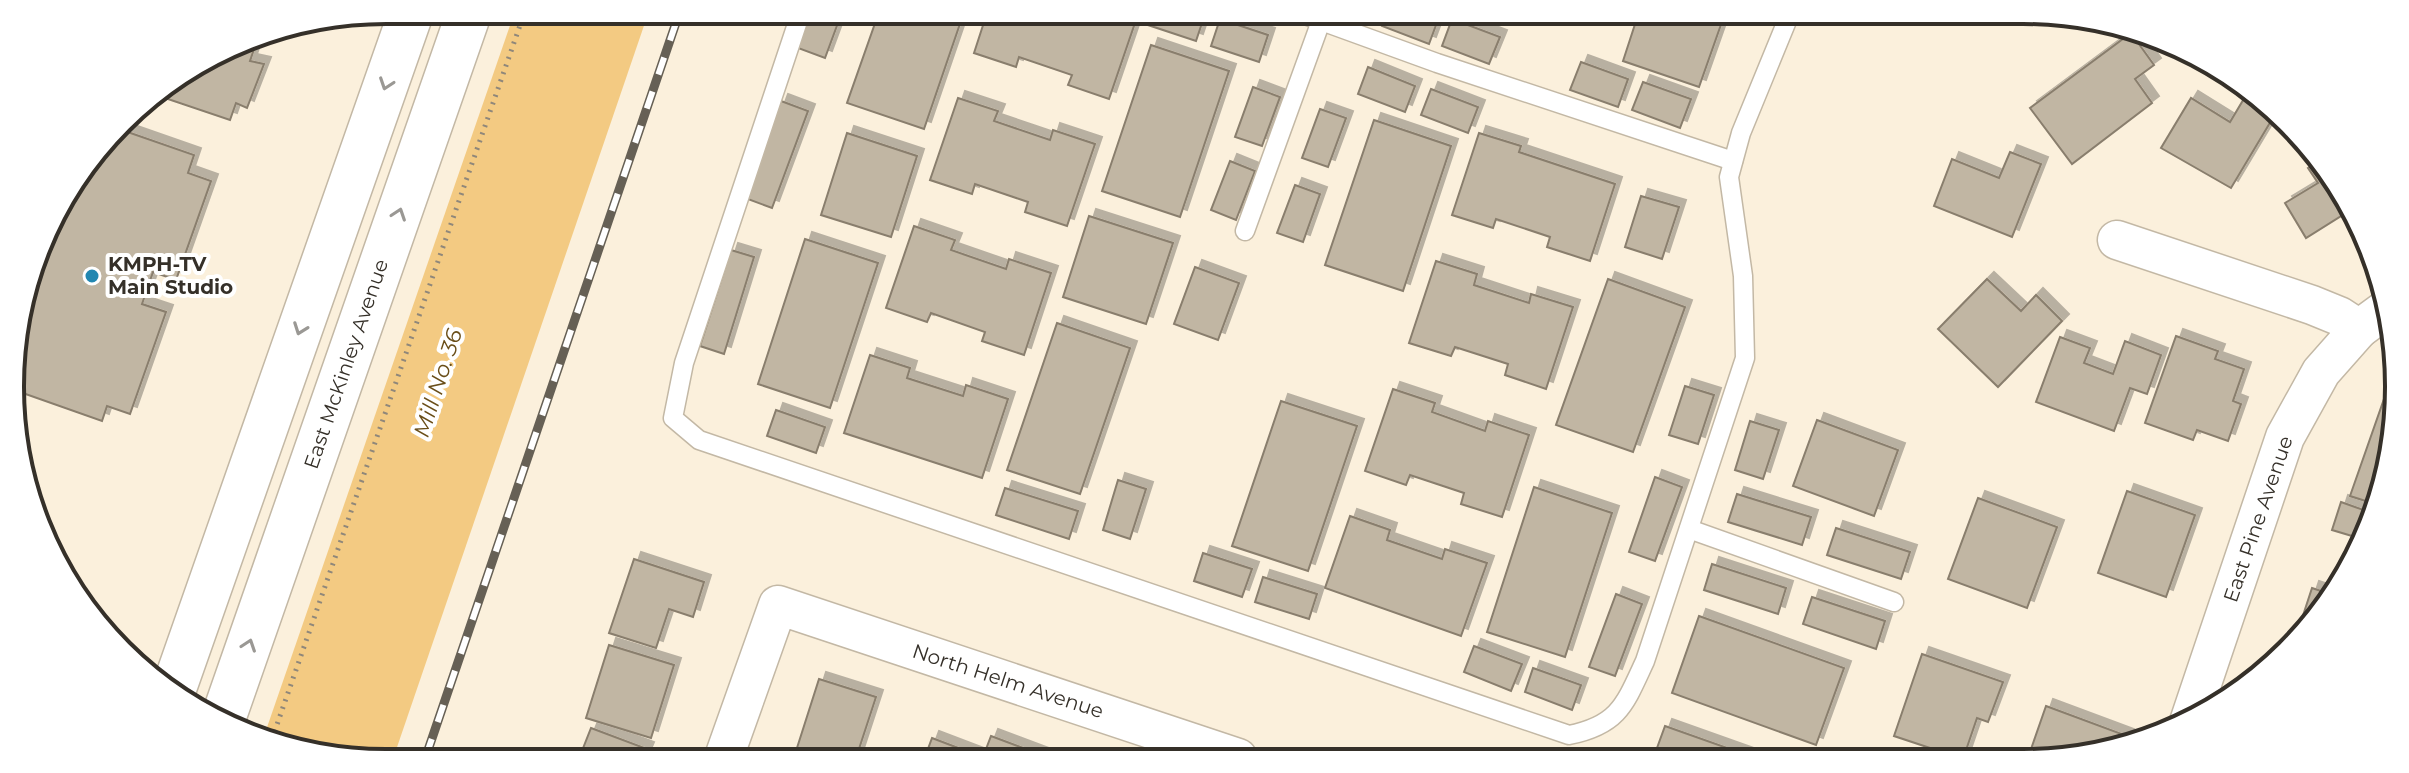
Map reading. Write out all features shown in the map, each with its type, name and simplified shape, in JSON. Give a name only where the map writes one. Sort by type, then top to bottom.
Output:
[{"type":"main road","points":[[176,682],[407,24]]},
{"type":"main road","name":"East McKinley Avenue","points":[[226,712],[465,24]]},
{"type":"street","name":"East Pine Avenue","points":[[2117,240],[2339,316],[2374,318]]},
{"type":"street","name":"East Pine Avenue","points":[[2195,705],[2285,437],[2321,372],[2374,318]]},
{"type":"street","name":"North Helm Avenue","points":[[727,749],[778,605],[1140,742],[1183,749]]},
{"type":"lane","points":[[797,24],[684,363],[673,418],[699,440],[1569,735],[1593,730],[1623,708],[1645,661],[1745,358],[1743,276],[1729,177],[1741,133],[1786,24]]},
{"type":"lane","points":[[1245,231],[1320,24]]},
{"type":"lane","points":[[1329,24],[1733,161]]},
{"type":"lane","points":[[1689,529],[1894,602]]},
{"type":"path","points":[[275,731],[520,24]]},
{"type":"water","name":"Mill No. 36","points":[[510,24],[645,24],[396,749],[339,746],[267,729]]},
{"type":"building","points":[[807,24],[838,24],[825,58],[798,48]]},
{"type":"building","points":[[875,24],[960,24],[924,129],[847,103]]},
{"type":"building","points":[[983,24],[1135,24],[1109,99],[1068,85],[1072,75],[1019,57],[1016,67],[974,53]]},
{"type":"building","points":[[1148,24],[1202,24],[1196,41]]},
{"type":"building","points":[[1218,24],[1235,24],[1268,35],[1259,62],[1211,46]]},
{"type":"building","points":[[1383,24],[1436,24],[1429,44]]},
{"type":"building","points":[[1450,24],[1465,24],[1500,37],[1489,64],[1442,46]]},
{"type":"building","points":[[1635,24],[1721,24],[1699,87],[1623,61]]},
{"type":"building","points":[[2124,38],[2138,43],[2154,65],[2135,79],[2152,103],[2072,164],[2030,108]]},
{"type":"building","points":[[1151,45],[1229,71],[1180,217],[1102,191]]},
{"type":"building","points":[[254,50],[250,61],[264,64],[247,108],[236,103],[230,120],[167,99],[226,61]]},
{"type":"building","points":[[1581,62],[1628,79],[1618,107],[1570,90]]},
{"type":"building","points":[[1368,67],[1415,86],[1405,112],[1358,94]]},
{"type":"building","points":[[1643,82],[1691,99],[1680,128],[1632,110]]},
{"type":"building","points":[[1253,87],[1280,97],[1262,146],[1235,137]]},
{"type":"building","points":[[1431,89],[1478,107],[1468,133],[1421,115]]},
{"type":"building","points":[[958,98],[998,111],[994,121],[1050,140],[1053,130],[1095,144],[1067,226],[1025,212],[1028,202],[975,184],[972,194],[930,180]]},
{"type":"building","points":[[2191,98],[2230,122],[2244,99],[2270,122],[2231,188],[2161,148]]},
{"type":"building","points":[[781,101],[808,111],[772,208],[745,198]]},
{"type":"building","points":[[1320,109],[1346,118],[1328,167],[1302,158]]},
{"type":"building","points":[[1374,120],[1451,146],[1403,291],[1325,265]]},
{"type":"building","name":"KMPH-TV Main Studio","points":[[128,132],[194,155],[188,173],[211,181],[176,280],[153,272],[142,304],[166,312],[130,414],[107,406],[102,421],[24,394],[27,339],[36,293],[61,226],[85,185]]},
{"type":"building","points":[[847,133],[917,156],[891,237],[821,215]]},
{"type":"building","points":[[1479,133],[1521,146],[1519,152],[1615,184],[1590,261],[1547,247],[1550,237],[1496,219],[1493,228],[1452,215]]},
{"type":"building","points":[[2010,152],[2041,164],[2012,237],[1934,206],[1952,159],[1999,178]]},
{"type":"building","points":[[1230,161],[1255,171],[1236,220],[1211,210]]},
{"type":"building","points":[[2310,166],[2324,185],[2342,215],[2306,238],[2285,203],[2318,183],[2308,168]]},
{"type":"building","points":[[1295,185],[1320,194],[1303,242],[1277,233]]},
{"type":"building","points":[[1641,196],[1679,207],[1662,259],[1625,247]]},
{"type":"building","points":[[1089,216],[1173,243],[1146,324],[1063,297]]},
{"type":"building","points":[[914,226],[955,240],[951,250],[1006,269],[1009,259],[1051,273],[1024,355],[982,341],[985,332],[931,313],[927,322],[886,308]]},
{"type":"building","points":[[805,239],[878,263],[830,408],[758,384]]},
{"type":"building","points":[[731,250],[754,257],[724,354],[700,346]]},
{"type":"building","points":[[1436,261],[1477,274],[1474,285],[1529,303],[1531,294],[1573,307],[1546,389],[1505,375],[1508,364],[1455,347],[1451,356],[1409,343]]},
{"type":"building","points":[[1195,267],[1239,283],[1218,340],[1174,324]]},
{"type":"building","points":[[1608,279],[1685,307],[1633,452],[1556,425]]},
{"type":"building","points":[[1987,279],[2021,311],[2036,295],[2062,321],[1998,387],[1938,329]]},
{"type":"building","points":[[1057,323],[1130,348],[1080,494],[1007,470]]},
{"type":"building","points":[[2176,336],[2218,351],[2215,359],[2244,369],[2233,401],[2241,404],[2228,441],[2197,430],[2193,440],[2145,423]]},
{"type":"building","points":[[2060,337],[2090,348],[2084,363],[2113,374],[2125,341],[2161,355],[2147,394],[2130,388],[2114,431],[2036,402]]},
{"type":"building","points":[[870,355],[910,368],[907,378],[963,396],[966,385],[1008,399],[982,478],[844,433]]},
{"type":"building","points":[[1685,386],[1714,395],[1698,444],[1669,435]]},
{"type":"building","points":[[1393,389],[1435,403],[1432,412],[1485,431],[1488,421],[1529,435],[1502,517],[1461,504],[1464,493],[1410,475],[1406,485],[1365,471]]},
{"type":"building","points":[[2384,399],[2378,457],[2367,501],[2350,496]]},
{"type":"building","points":[[1281,401],[1357,426],[1308,571],[1232,546]]},
{"type":"building","points":[[776,410],[825,427],[816,453],[767,436]]},
{"type":"building","points":[[1817,420],[1898,450],[1874,516],[1793,486]]},
{"type":"building","points":[[1750,421],[1779,430],[1763,479],[1735,470]]},
{"type":"building","points":[[1655,477],[1682,487],[1655,561],[1629,552]]},
{"type":"building","points":[[1118,480],[1146,489],[1130,539],[1103,530]]},
{"type":"building","points":[[1534,487],[1612,513],[1565,657],[1487,632]]},
{"type":"building","points":[[1005,488],[1078,511],[1069,539],[996,515]]},
{"type":"building","points":[[2127,491],[2195,515],[2166,597],[2098,573]]},
{"type":"building","points":[[1737,494],[1811,517],[1802,545],[1728,522]]},
{"type":"building","points":[[1978,498],[2057,527],[2027,608],[1948,579]]},
{"type":"building","points":[[2341,502],[2363,510],[2352,536],[2332,530]]},
{"type":"building","points":[[1350,516],[1390,530],[1387,540],[1442,559],[1445,549],[1487,563],[1461,636],[1325,588]]},
{"type":"building","points":[[1836,528],[1910,552],[1901,579],[1827,555]]},
{"type":"building","points":[[1203,553],[1252,569],[1242,597],[1194,581]]},
{"type":"building","points":[[634,559],[704,582],[693,617],[669,609],[656,648],[609,633]]},
{"type":"building","points":[[1712,564],[1786,588],[1778,614],[1704,590]]},
{"type":"building","points":[[1263,577],[1317,594],[1309,619],[1255,602]]},
{"type":"building","points":[[2312,588],[2322,591],[2310,607],[2303,616]]},
{"type":"building","points":[[1616,594],[1642,604],[1615,676],[1589,667]]},
{"type":"building","points":[[1812,597],[1885,621],[1876,649],[1803,624]]},
{"type":"building","points":[[1699,616],[1844,668],[1816,745],[1672,693]]},
{"type":"building","points":[[609,645],[674,665],[651,738],[586,718]]},
{"type":"building","points":[[1474,646],[1522,664],[1511,691],[1464,672]]},
{"type":"building","points":[[1922,654],[2003,682],[1988,722],[1977,718],[1966,749],[1933,749],[1894,736]]},
{"type":"building","points":[[1533,668],[1581,685],[1572,710],[1525,692]]},
{"type":"building","points":[[819,679],[876,697],[859,749],[797,749]]},
{"type":"building","points":[[2046,706],[2124,735],[2070,746],[2031,749]]},
{"type":"building","points":[[1665,726],[1730,749],[1657,749]]},
{"type":"building","points":[[591,728],[647,749],[583,749]]},
{"type":"building","points":[[991,736],[1026,749],[986,749]]},
{"type":"building","points":[[932,738],[961,749],[928,749]]},
{"type":"railway","points":[[428,749],[676,24]]},
{"type":"place","name":"KMPH-TV Main Studio","points":[[92,276]]}]
